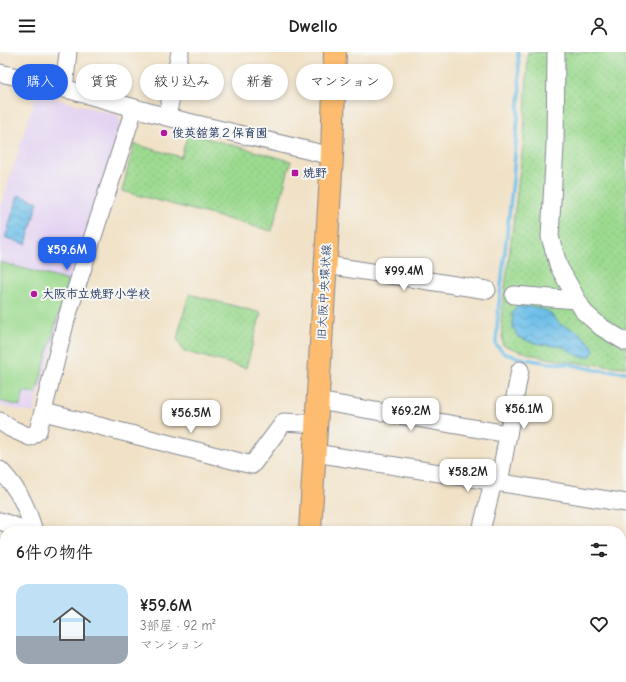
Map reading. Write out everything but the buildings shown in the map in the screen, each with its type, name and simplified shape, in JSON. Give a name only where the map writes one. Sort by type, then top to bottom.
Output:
[{"type":"main road","name":"旧大阪中央環状線","points":[[310,526],[332,156],[335,52]]},
{"type":"street","points":[[67,64],[68,52]]},
{"type":"street","points":[[168,117],[180,52]]},
{"type":"street","points":[[556,52],[555,145],[550,237],[559,267],[584,312],[601,327],[626,342]]},
{"type":"street","points":[[0,73],[12,76]]},
{"type":"street","points":[[68,90],[134,109],[332,156]]},
{"type":"street","points":[[0,421],[10,428],[30,437],[38,431],[66,320],[134,109]]},
{"type":"street","points":[[326,265],[487,290]]},
{"type":"street","points":[[514,295],[576,300]]},
{"type":"street","points":[[483,526],[496,483],[508,434],[520,370]]},
{"type":"street","points":[[318,401],[508,434]]},
{"type":"street","points":[[44,412],[252,465],[284,422],[316,424]]},
{"type":"street","points":[[315,453],[496,483],[626,502]]},
{"type":"street","points":[[0,470],[14,485],[27,508],[32,526]]},
{"type":"street","points":[[0,521],[14,526]]},
{"type":"shaded area","name":"大阪市立焼野小学校","points":[[34,100],[60,100],[118,115],[121,124],[33,413],[0,406],[0,209]]},
{"type":"green space","points":[[528,52],[626,52],[626,367],[563,361],[533,355],[503,345],[501,320],[524,137]]},
{"type":"green space","points":[[188,133],[291,161],[272,231],[122,191],[134,144],[181,157]]},
{"type":"green space","points":[[0,262],[68,281],[36,394],[24,391],[20,406],[0,401]]},
{"type":"green space","points":[[189,294],[261,313],[246,368],[183,351],[177,338]]},
{"type":"water","points":[[18,195],[38,202],[26,244],[5,238]]},
{"type":"water","points":[[518,306],[534,307],[548,311],[561,325],[577,331],[592,345],[594,350],[591,356],[581,357],[563,347],[534,343],[518,337],[513,327],[512,313]]},
{"type":"waterway","points":[[518,52],[520,93],[513,180],[498,313],[496,345],[505,354],[525,359],[549,363],[568,364],[596,370],[626,372]]},
{"type":"place","name":"俊英舘第２保育園","points":[[164,133]]},
{"type":"place","name":"焼野","points":[[295,173]]},
{"type":"place","name":"大阪市立焼野小学校","points":[[34,294]]}]
